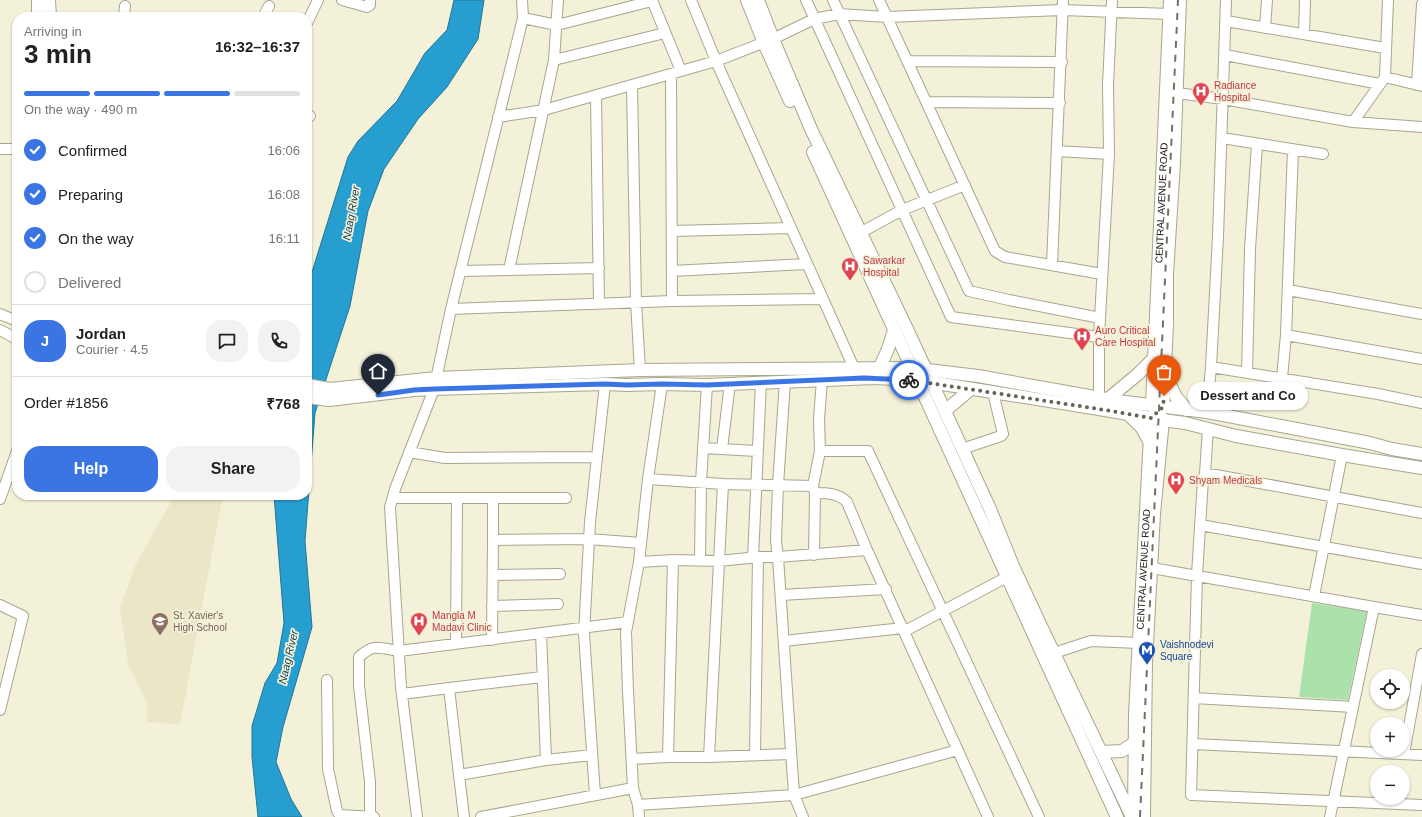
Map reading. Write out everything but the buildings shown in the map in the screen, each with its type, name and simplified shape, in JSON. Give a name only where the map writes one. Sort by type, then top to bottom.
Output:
[{"type":"main road","points":[[38,0],[38,12]]},
{"type":"main road","points":[[50,0],[50,12]]},
{"type":"main road","points":[[747,0],[811,129],[932,382],[990,508],[1013,566],[1133,817]]},
{"type":"main road","points":[[758,0],[768,41],[894,330],[1117,817]]},
{"type":"main road","name":"CENTRAL AVENUE ROAD","points":[[1157,413],[1154,358],[1170,0]]},
{"type":"main road","points":[[1144,817],[1146,662],[1152,568],[1155,442],[1157,413],[1165,373],[1167,274],[1177,93],[1180,0]]},
{"type":"main road","points":[[880,367],[894,330]]},
{"type":"main road","points":[[1104,398],[1138,374],[1154,358]]},
{"type":"main road","points":[[312,396],[330,394],[414,390],[435,383],[640,370],[880,367],[911,368],[978,376],[1104,398],[1157,413],[1185,423],[1236,436],[1422,468]]},
{"type":"main road","points":[[640,370],[641,384]]},
{"type":"main road","points":[[662,384],[663,370]]},
{"type":"main road","points":[[1165,373],[1176,397],[1187,410]]},
{"type":"main road","points":[[435,383],[707,385],[874,378],[917,380],[1129,415],[1187,410],[1207,412],[1422,454]]},
{"type":"main road","points":[[312,387],[330,394]]},
{"type":"main road","points":[[945,411],[971,389]]},
{"type":"main road","points":[[1129,415],[1155,442]]},
{"type":"main road","points":[[1155,442],[1185,423]]},
{"type":"main road","name":"CENTRAL AVENUE ROAD","points":[[1133,817],[1134,743],[1139,643],[1155,442]]},
{"type":"main road","points":[[1102,752],[1122,751],[1134,743]]},
{"type":"street","points":[[312,13],[318,0]]},
{"type":"street","points":[[342,0],[367,7],[370,5],[370,0]]},
{"type":"street","points":[[418,817],[402,694],[390,507],[395,488],[435,383],[460,272],[523,18],[522,0]]},
{"type":"street","points":[[509,270],[554,60],[558,0]]},
{"type":"street","points":[[691,0],[716,61],[854,368]]},
{"type":"street","points":[[806,0],[951,317],[1099,337]]},
{"type":"street","points":[[833,0],[926,202],[969,291],[1100,318]]},
{"type":"street","points":[[879,0],[995,251],[1005,257],[1102,274]]},
{"type":"street","points":[[1104,398],[1099,337],[1109,154],[1108,85],[1112,0]]},
{"type":"street","points":[[1207,412],[1211,367],[1222,138],[1226,0]]},
{"type":"street","points":[[1265,28],[1267,0]]},
{"type":"street","points":[[1304,34],[1305,0]]},
{"type":"street","points":[[1353,122],[1383,80],[1388,0]]},
{"type":"street","points":[[523,18],[557,25],[652,1],[665,33],[676,73],[672,231],[672,301]]},
{"type":"street","points":[[1224,55],[1420,85],[1422,4]]},
{"type":"street","points":[[498,117],[544,110],[716,61],[768,41],[814,19],[839,14],[887,17],[1063,5],[1111,12],[1169,14]]},
{"type":"street","points":[[1052,265],[1062,62],[1063,5]]},
{"type":"street","points":[[124,12],[125,6]]},
{"type":"street","points":[[266,12],[269,6]]},
{"type":"street","points":[[1226,21],[1385,48]]},
{"type":"street","points":[[554,60],[665,33]]},
{"type":"street","points":[[908,61],[1062,62]]},
{"type":"street","points":[[632,85],[636,302],[640,370]]},
{"type":"street","points":[[1177,93],[1223,99],[1353,122],[1422,127]]},
{"type":"street","points":[[596,95],[599,304]]},
{"type":"street","points":[[927,102],[1060,103]]},
{"type":"street","points":[[1222,138],[1323,154]]},
{"type":"street","points":[[1247,373],[1250,249],[1257,144]]},
{"type":"street","points":[[0,149],[12,149]]},
{"type":"street","points":[[1282,378],[1286,335],[1293,150]]},
{"type":"street","points":[[1057,151],[1109,154]]},
{"type":"street","points":[[860,232],[902,210],[926,202],[965,185]]},
{"type":"street","points":[[672,231],[791,228]]},
{"type":"street","points":[[672,271],[807,264]]},
{"type":"street","points":[[460,272],[599,268]]},
{"type":"street","points":[[1288,290],[1422,314]]},
{"type":"street","points":[[452,309],[672,301],[823,299]]},
{"type":"street","points":[[0,314],[12,319]]},
{"type":"street","points":[[0,330],[12,336]]},
{"type":"street","points":[[1286,335],[1422,359]]},
{"type":"street","points":[[1211,367],[1378,394],[1422,403]]},
{"type":"street","points":[[814,555],[814,489],[820,451],[819,419],[822,380]]},
{"type":"street","points":[[785,381],[776,541],[794,795],[803,817]]},
{"type":"street","points":[[755,755],[755,484],[761,382]]},
{"type":"street","points":[[722,449],[730,383]]},
{"type":"street","points":[[595,795],[584,628],[589,539],[605,384]]},
{"type":"street","points":[[639,817],[634,788],[626,632],[639,562],[648,479],[662,384]]},
{"type":"street","points":[[700,561],[703,448],[707,385]]},
{"type":"street","points":[[962,448],[1001,436],[1002,434],[993,392]]},
{"type":"street","points":[[1208,428],[1205,474],[1202,486],[1197,575],[1191,795],[1422,805]]},
{"type":"street","points":[[703,448],[757,451]]},
{"type":"street","points":[[820,451],[868,451],[1039,817]]},
{"type":"street","points":[[409,452],[445,458],[597,457]]},
{"type":"street","points":[[1314,596],[1342,455]]},
{"type":"street","points":[[0,499],[12,464]]},
{"type":"street","points":[[1205,474],[1422,513]]},
{"type":"street","points":[[648,479],[723,484],[778,485],[814,489],[842,496],[847,502],[867,550],[886,589],[988,817]]},
{"type":"street","points":[[709,757],[723,484]]},
{"type":"street","points":[[393,498],[566,498]]},
{"type":"street","points":[[456,644],[457,498]]},
{"type":"street","points":[[492,640],[494,540],[493,498]]},
{"type":"street","points":[[1200,525],[1422,564]]},
{"type":"street","points":[[494,540],[589,539],[641,543]]},
{"type":"street","points":[[639,562],[674,560],[719,561],[867,550]]},
{"type":"street","points":[[668,757],[674,560]]},
{"type":"street","points":[[1152,568],[1422,615]]},
{"type":"street","points":[[493,575],[560,574]]},
{"type":"street","points":[[784,641],[904,629],[1007,577]]},
{"type":"street","points":[[781,595],[886,589]]},
{"type":"street","points":[[492,606],[558,604]]},
{"type":"street","points":[[0,606],[23,616],[0,710]]},
{"type":"street","points":[[1330,817],[1332,801],[1374,607]]},
{"type":"street","points":[[370,817],[370,782],[359,686],[359,657],[366,651],[374,646],[399,651],[628,622]]},
{"type":"street","points":[[541,633],[546,760]]},
{"type":"street","points":[[1054,653],[1091,641],[1139,643]]},
{"type":"street","points":[[1410,721],[1422,654]]},
{"type":"street","points":[[402,694],[542,677]]},
{"type":"street","points":[[327,680],[328,769],[337,811],[340,814],[374,817]]},
{"type":"street","points":[[449,688],[464,817]]},
{"type":"street","points":[[1194,698],[1353,707]]},
{"type":"street","points":[[1193,744],[1370,753]]},
{"type":"street","points":[[638,805],[794,795],[958,750]]},
{"type":"street","points":[[632,759],[791,754]]},
{"type":"street","points":[[1410,754],[1422,755]]},
{"type":"street","points":[[459,775],[546,760],[592,755]]},
{"type":"street","points":[[481,817],[528,813],[595,795],[634,788]]},
{"type":"shaded area","name":"St. Xavier's High School","points":[[172,500],[222,500],[180,724],[147,722],[147,703],[128,664],[120,608],[136,564]]},
{"type":"green space","points":[[1312,603],[1367,611],[1348,700],[1299,697]]},
{"type":"water","name":"Naag River","points":[[454,0],[484,0],[478,39],[447,87],[418,119],[384,169],[368,211],[350,306],[315,413],[312,451],[312,272],[348,157],[358,141],[397,101],[425,53],[447,30]]},
{"type":"water","name":"Naag River","points":[[274,500],[308,500],[305,541],[312,627],[283,727],[276,762],[291,799],[302,817],[258,817],[252,757],[252,726],[265,683],[277,663],[284,623]]},
{"type":"railway","points":[[1140,817],[1178,0]]},
{"type":"way so far","points":[[909,380],[932,382],[948,386],[1151,418],[1163,407],[1164,396]]},
{"type":"place","name":"Radiance Hospital","points":[[1201,106]]},
{"type":"place","name":"Sawarkar Hospital","points":[[850,281]]},
{"type":"place","name":"Auro Critical Care Hospital","points":[[1082,351]]},
{"type":"place","name":"Dessert and Co","points":[[1164,396]]},
{"type":"place","name":"Shyam Medicals","points":[[1176,495]]},
{"type":"place","name":"St. Xavier's High School","points":[[160,636]]},
{"type":"place","name":"Mangla M Madavi Clinic","points":[[419,636]]},
{"type":"place","name":"Vaishnodevi Square","points":[[1147,665]]},
{"type":"route","points":[[378,395],[434,389],[605,384],[707,385],[864,378],[909,380]]}]
